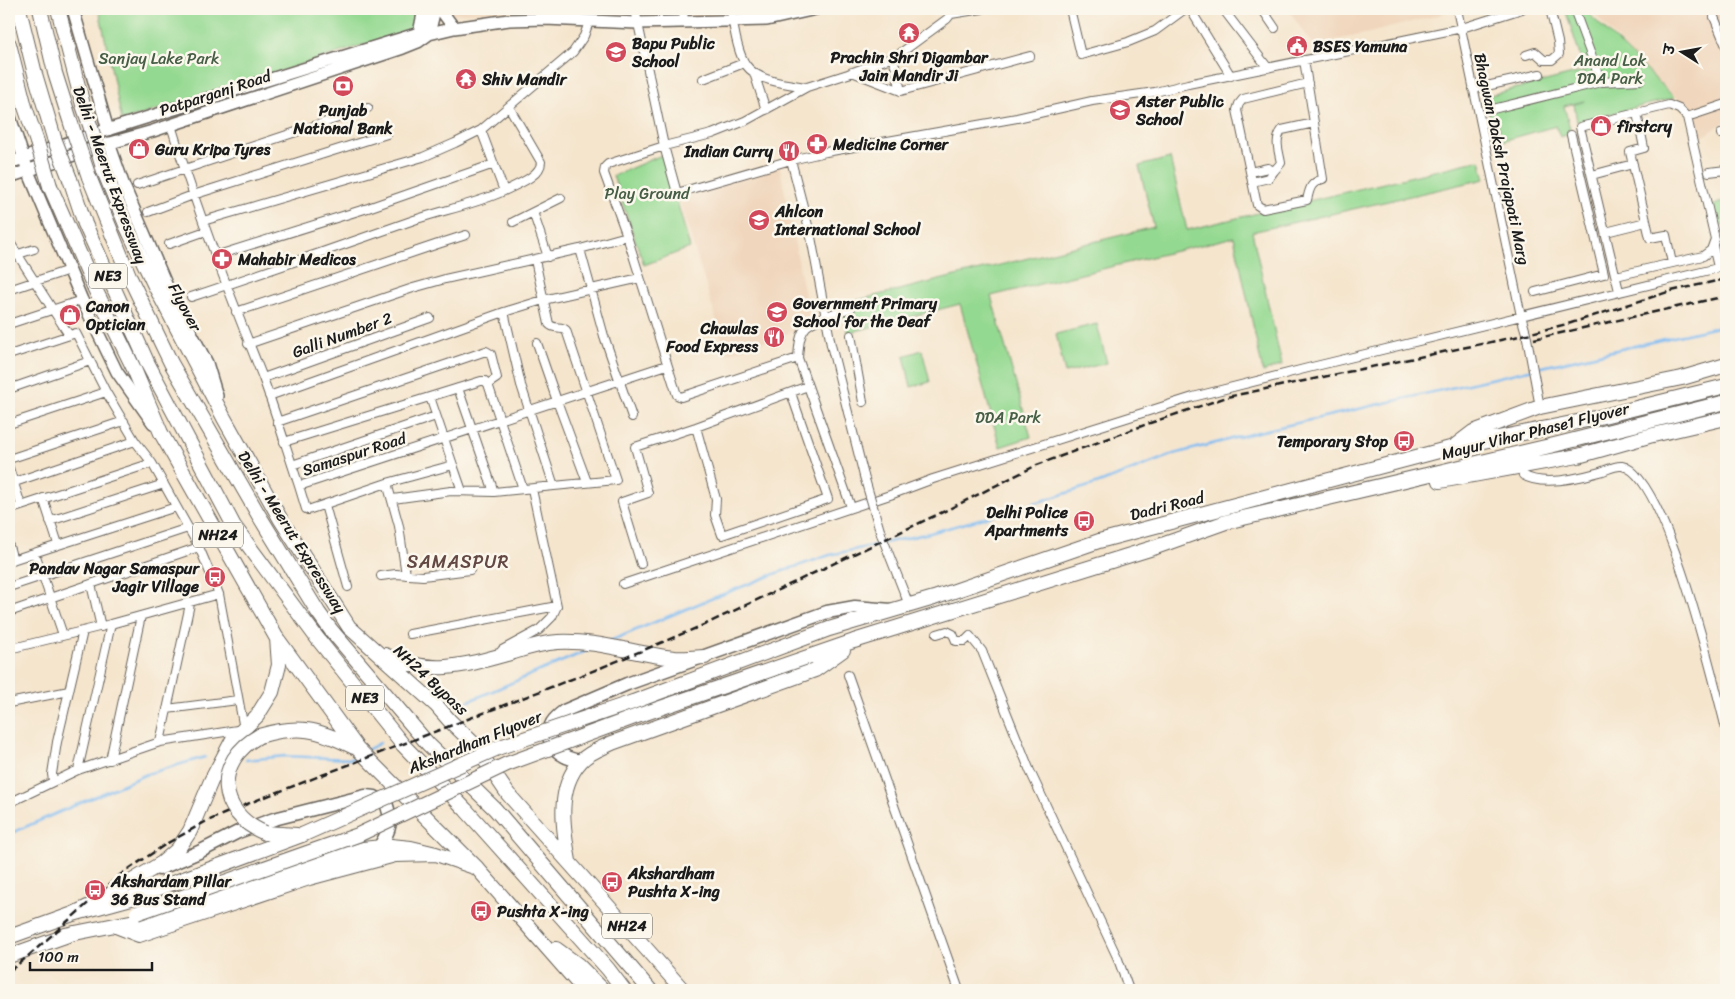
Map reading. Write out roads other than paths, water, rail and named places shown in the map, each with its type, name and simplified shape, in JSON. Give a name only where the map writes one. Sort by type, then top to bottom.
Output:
[{"type":"highway","name":"NE3","points":[[19,9],[35,74],[54,138],[85,224],[151,371],[234,526],[317,638],[403,745],[466,810],[608,969],[624,990]]},
{"type":"highway","name":"Delhi - Meerut Expressway","points":[[40,9],[55,73],[89,177],[130,278],[171,363],[258,514],[318,612],[331,630],[428,744],[495,809],[650,990]]},
{"type":"highway","name":"Flyover","points":[[58,9],[83,106],[104,171],[127,227],[154,284],[224,418]]},
{"type":"highway","points":[[9,44],[25,107],[50,186],[161,434]]},
{"type":"highway","points":[[1454,446],[1473,432],[1540,407],[1682,378],[1726,365]]},
{"type":"highway","name":"Mayur Vihar Phase1 Flyover","points":[[1454,446],[1587,420],[1726,386]]},
{"type":"highway","name":"Mayur Vihar Phase1 Flyover","points":[[1352,492],[1723,403]]},
{"type":"highway","name":"NH24 Bypass","points":[[224,418],[280,520],[349,627],[436,705],[474,744],[508,794],[684,990]]},
{"type":"highway","points":[[1352,492],[1414,486],[1578,456],[1648,436],[1726,418]]},
{"type":"highway","name":"NH24","points":[[161,434],[276,637],[357,748],[477,868],[584,990]]},
{"type":"highway","name":"Dadri Road","points":[[893,610],[1099,541],[1454,446]]},
{"type":"highway","name":"Dadri Road","points":[[854,641],[1156,547],[1226,522],[1352,492]]},
{"type":"highway","name":"Akshardham Flyover","points":[[73,914],[135,897],[302,835],[500,747],[633,702],[829,630],[893,610]]},
{"type":"highway","points":[[9,937],[73,914],[138,878],[162,863],[178,849],[190,831],[211,781],[233,739],[265,704],[272,692],[279,665],[276,637]]},
{"type":"highway","points":[[368,645],[382,654],[413,666],[447,668],[464,666],[539,645],[576,641],[597,643],[642,653],[677,658],[705,657]]},
{"type":"highway","points":[[570,862],[562,816],[564,796],[571,778],[581,761],[593,752],[612,743],[815,670],[854,641]]},
{"type":"highway","name":"Akshardham Flyover","points":[[65,935],[137,913],[358,836],[507,764],[640,715],[854,641]]},
{"type":"highway","points":[[302,835],[265,833],[252,828],[241,819],[232,807],[228,794],[228,772],[237,753],[247,742],[280,730],[314,730],[357,748]]},
{"type":"highway","points":[[9,956],[65,935],[145,919],[363,849],[380,846],[411,848],[436,854],[477,868]]},
{"type":"highway","points":[[116,926],[139,934],[309,878],[394,855],[436,854]]},
{"type":"highway","points":[[535,934],[578,965],[602,990]]},
{"type":"main road","points":[[581,761],[565,757],[553,746],[550,739],[551,725],[555,718],[564,711],[627,684],[827,612],[855,607],[893,610]]},
{"type":"main road","points":[[138,878],[199,852],[238,832],[274,819],[365,796],[375,797],[386,803],[392,817],[388,835],[380,846]]},
{"type":"street","points":[[73,9],[108,130]]},
{"type":"street","points":[[424,9],[424,33]]},
{"type":"street","points":[[424,33],[435,9]]},
{"type":"street","points":[[440,9],[454,28]]},
{"type":"street","points":[[635,9],[664,146],[677,193],[791,160],[826,152],[1025,116],[1092,101],[1155,92],[1462,28],[1522,9]]},
{"type":"street","points":[[683,9],[684,22]]},
{"type":"street","points":[[424,33],[510,20],[545,19],[637,23],[684,22],[732,14],[767,20],[816,9]]},
{"type":"street","points":[[798,358],[681,397],[677,396],[627,236],[604,173],[604,168],[608,164],[664,146],[712,134],[745,122],[807,87],[852,72],[905,50],[952,11],[982,9]]},
{"type":"street","points":[[1070,9],[1081,56],[1128,42],[1155,31],[1185,9]]},
{"type":"street","points":[[1190,9],[1231,76]]},
{"type":"street","points":[[1223,9],[1268,68]]},
{"type":"street","points":[[1262,9],[1276,28]]},
{"type":"street","name":"Bhagwan Daksh Prajapati Marg","points":[[1457,9],[1540,407]]},
{"type":"street","points":[[1526,55],[1535,52],[1544,60],[1552,60],[1559,54],[1550,9]]},
{"type":"street","points":[[1574,9],[1602,82]]},
{"type":"street","points":[[732,14],[744,63],[754,73],[768,79],[807,87]]},
{"type":"street","points":[[1714,17],[1726,46]]},
{"type":"street","points":[[202,220],[423,157],[481,130],[573,52],[584,36],[589,22]]},
{"type":"street","name":"Patparganj Road","points":[[9,163],[108,130],[424,33]]},
{"type":"street","name":"Patparganj Road","points":[[9,177],[403,48],[418,42],[424,33]]},
{"type":"street","points":[[893,56],[901,91]]},
{"type":"street","points":[[852,72],[901,91],[1030,56]]},
{"type":"street","points":[[1304,60],[1308,83],[1323,179],[1315,181],[1311,185],[1307,200],[1263,209],[1257,205],[1237,110],[1239,104],[1243,99],[1308,83]]},
{"type":"street","points":[[702,79],[744,63]]},
{"type":"street","points":[[754,73],[766,110]]},
{"type":"street","points":[[1473,89],[1540,74]]},
{"type":"street","points":[[1489,110],[1602,82],[1640,80]]},
{"type":"street","points":[[1687,117],[1726,104]]},
{"type":"street","points":[[1616,276],[1703,256],[1711,250],[1716,239],[1687,117],[1679,109],[1669,105],[1580,127],[1619,291]]},
{"type":"street","points":[[191,296],[432,214],[491,196],[504,191],[537,172],[541,167],[541,162],[508,107]]},
{"type":"street","points":[[137,185],[368,108]]},
{"type":"street","points":[[1636,113],[1644,148],[1630,152],[1646,222],[1650,238],[1666,235],[1672,263]]},
{"type":"street","points":[[9,114],[28,171],[82,300],[117,372],[161,434]]},
{"type":"street","points":[[1252,182],[1269,178],[1281,163],[1277,142],[1279,133],[1282,130],[1314,123]]},
{"type":"street","name":"Samaspur Road","points":[[171,125],[193,195],[262,378],[299,486],[667,365]]},
{"type":"street","points":[[481,130],[504,191]]},
{"type":"street","points":[[148,212],[193,195],[387,134]]},
{"type":"street","points":[[1535,292],[1604,274],[1571,136]]},
{"type":"street","points":[[109,143],[124,186],[166,284],[207,363],[224,418]]},
{"type":"street","points":[[791,160],[811,237],[831,345],[864,476],[881,534],[909,605]]},
{"type":"street","points":[[215,256],[368,208],[494,164]]},
{"type":"street","points":[[1592,175],[1633,164]]},
{"type":"street","points":[[1250,172],[1268,168],[1274,171]]},
{"type":"street","points":[[1709,172],[1726,170]]},
{"type":"street","points":[[513,222],[561,198]]},
{"type":"street","points":[[533,212],[548,257]]},
{"type":"street","points":[[1606,232],[1646,222]]},
{"type":"street","points":[[168,244],[206,231]]},
{"type":"street","points":[[236,312],[466,236]]},
{"type":"street","points":[[248,344],[421,286],[484,270],[548,257],[627,236]]},
{"type":"street","points":[[9,241],[69,335]]},
{"type":"street","points":[[622,584],[933,479],[1193,397],[1722,267],[1713,246]]},
{"type":"street","points":[[9,258],[34,249]]},
{"type":"street","points":[[580,249],[591,290],[632,417]]},
{"type":"street","points":[[393,499],[439,492],[494,492],[616,480],[585,392],[566,330],[551,326],[543,300],[535,260]]},
{"type":"street","points":[[9,290],[69,270]]},
{"type":"street","points":[[268,396],[504,312],[543,300],[640,278]]},
{"type":"street","points":[[9,324],[82,300]]},
{"type":"street","points":[[851,308],[806,327],[800,340],[798,358],[851,507]]},
{"type":"street","points":[[504,312],[517,372],[554,486]]},
{"type":"street","name":"Galli Number 2","points":[[262,378],[430,318]]},
{"type":"street","points":[[9,354],[76,333],[106,392],[135,441],[152,463],[199,547],[219,594],[244,729],[160,742],[78,770],[9,804]]},
{"type":"street","points":[[850,335],[863,402]]},
{"type":"street","points":[[537,342],[556,401],[587,482]]},
{"type":"street","points":[[277,422],[486,351],[491,354],[497,378],[488,384]]},
{"type":"street","points":[[9,389],[90,361]]},
{"type":"street","points":[[284,442],[481,381],[488,384],[523,489]]},
{"type":"street","points":[[641,564],[622,502],[648,493],[635,447],[696,428],[808,386]]},
{"type":"street","points":[[458,388],[494,492]]},
{"type":"street","points":[[9,424],[106,392]]},
{"type":"street","points":[[791,393],[834,513]]},
{"type":"street","points":[[430,397],[462,491]]},
{"type":"street","points":[[292,465],[436,416]]},
{"type":"street","points":[[9,459],[124,421]]},
{"type":"street","points":[[696,428],[716,499],[716,515],[722,535],[828,499]]},
{"type":"street","points":[[11,483],[135,441]]},
{"type":"street","points":[[9,510],[152,463]]},
{"type":"street","points":[[299,486],[306,509],[308,510],[387,483],[453,465]]},
{"type":"street","points":[[1523,475],[1530,480],[1558,480],[1620,466],[1630,468],[1648,489],[1661,514],[1688,590],[1726,729]]},
{"type":"street","points":[[9,468],[11,483],[21,505]]},
{"type":"street","points":[[387,483],[399,526],[406,575]]},
{"type":"street","points":[[50,521],[164,484]]},
{"type":"street","points":[[480,662],[540,630],[552,617],[557,606],[532,489]]},
{"type":"street","points":[[43,498],[58,544]]},
{"type":"street","points":[[325,505],[348,587]]},
{"type":"street","points":[[9,546],[11,560],[176,507]]},
{"type":"street","points":[[9,587],[188,528]]},
{"type":"street","points":[[9,612],[199,547]]},
{"type":"street","points":[[35,552],[63,635]]},
{"type":"street","points":[[381,576],[390,574],[423,576],[470,570]]},
{"type":"street","points":[[91,584],[101,627]]},
{"type":"street","points":[[9,649],[190,604],[219,594]]},
{"type":"street","points":[[160,742],[190,604]]},
{"type":"street","points":[[410,634],[557,606]]},
{"type":"street","points":[[110,760],[141,616]]},
{"type":"street","points":[[78,770],[111,624]]},
{"type":"street","points":[[54,781],[52,774],[53,766],[83,631]]},
{"type":"street","points":[[937,634],[947,631],[952,634],[956,641],[965,641],[970,636],[982,651],[1030,771],[1118,959],[1129,990]]},
{"type":"street","points":[[848,675],[959,990]]},
{"type":"street","points":[[9,703],[69,692]]},
{"type":"street","points":[[167,709],[238,700]]},
{"type":"waterway","points":[[610,641],[777,573],[830,555],[930,533],[1016,509],[1099,483],[1174,454],[1258,432],[1726,325]]},
{"type":"waterway","points":[[458,702],[469,701],[591,649]]},
{"type":"waterway","points":[[365,751],[380,743]]},
{"type":"waterway","points":[[246,760],[285,756],[351,759],[358,755]]},
{"type":"waterway","points":[[9,834],[147,774],[205,757]]},
{"type":"railway","points":[[9,971],[120,875],[166,844],[205,822],[252,802],[598,669],[706,624],[947,510],[1037,465],[1227,397],[1515,337],[1571,323],[1671,291],[1726,279]]},
{"type":"railway","points":[[1534,339],[1726,296]]},
{"type":"place","name":"Prachin Shri Digambar Jain Mandir Ji","points":[[909,33]]},
{"type":"place","name":"BSES Yamuna","points":[[1297,46]]},
{"type":"place","name":"Bapu Public School","points":[[616,52]]},
{"type":"place","name":"Shiv Mandir","points":[[466,79]]},
{"type":"place","name":"Punjab National Bank","points":[[343,86]]},
{"type":"place","name":"Aster Public School","points":[[1120,110]]},
{"type":"place","name":"firstcry","points":[[1601,126]]},
{"type":"place","name":"Medicine Corner","points":[[817,144]]},
{"type":"place","name":"Guru Kripa Tyres","points":[[139,149]]},
{"type":"place","name":"Indian Curry","points":[[789,151]]},
{"type":"place","name":"Ahlcon International School","points":[[759,220]]},
{"type":"place","name":"Mahabir Medicos","points":[[222,259]]},
{"type":"place","name":"Government Primary School for the Deaf","points":[[777,312]]},
{"type":"place","name":"Canon Optician","points":[[70,315]]},
{"type":"place","name":"Chawlas Food Express","points":[[774,337]]},
{"type":"place","name":"Temporary Stop","points":[[1404,441]]},
{"type":"place","name":"Delhi Police Apartments","points":[[1084,521]]},
{"type":"place","name":"Pandav Nagar Samaspur Jagir Village","points":[[215,577]]},
{"type":"place","name":"Akshardham Pushta X-ing","points":[[612,882]]},
{"type":"place","name":"Akshardam Pillar 36 Bus Stand","points":[[95,890]]},
{"type":"place","name":"Pushta X-ing","points":[[481,911]]},
{"type":"district","name":"SAMASPUR","points":[[458,562]]},
{"type":"park label","name":"Sanjay Lake Park","points":[[159,58]]},
{"type":"park label","name":"Anand Lok DDA Park","points":[[1610,69]]},
{"type":"park label","name":"Play Ground","points":[[647,193]]},
{"type":"park label","name":"DDA Park","points":[[1008,417]]}]
